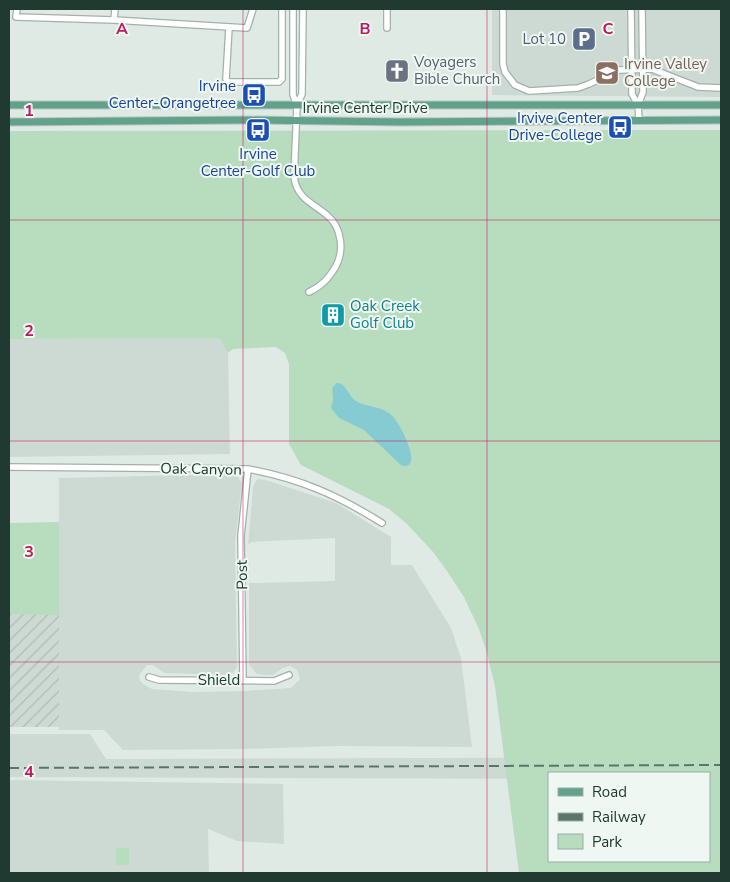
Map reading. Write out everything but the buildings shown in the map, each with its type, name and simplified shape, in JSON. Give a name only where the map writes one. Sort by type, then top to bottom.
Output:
[{"type":"main road","name":"Irvine Center Drive","points":[[9,106],[721,105]]},
{"type":"main road","name":"Irvine Center Drive","points":[[9,122],[721,120]]},
{"type":"street","points":[[17,9],[16,17],[114,20],[247,28],[253,9]]},
{"type":"street","points":[[114,20],[115,9]]},
{"type":"street","points":[[229,27],[226,79],[228,82],[279,82],[282,79],[282,9]]},
{"type":"street","points":[[293,9],[293,95],[297,105],[294,177],[296,188],[308,202],[329,217],[337,228],[341,243],[341,257],[330,276],[320,287],[309,292]]},
{"type":"street","points":[[297,105],[302,94],[302,9]]},
{"type":"street","points":[[387,9],[387,28]]},
{"type":"street","points":[[503,9],[505,72],[515,85],[522,89],[536,91],[578,88],[619,70],[659,71],[698,87],[721,88]]},
{"type":"street","points":[[631,9],[632,94],[638,105],[639,119]]},
{"type":"street","points":[[638,105],[643,92],[642,9]]},
{"type":"street","name":"Oak Canyon","points":[[9,467],[248,469],[305,483],[357,507],[382,523]]},
{"type":"street","name":"Post","points":[[243,680],[241,536],[248,469]]},
{"type":"street","name":"Shield","points":[[149,677],[159,680],[274,681],[289,675]]},
{"type":"shaded area","name":"Irvine Valley College","points":[[492,9],[721,9],[721,97],[492,95]]},
{"type":"shaded area","points":[[219,338],[228,353],[230,454],[9,457],[9,339]]},
{"type":"shaded area","points":[[236,474],[242,483],[235,543],[237,667],[229,675],[164,673],[153,665],[147,665],[139,675],[143,684],[152,689],[194,692],[243,691],[291,688],[300,679],[297,670],[290,666],[283,668],[273,675],[265,675],[257,674],[249,665],[249,583],[335,581],[335,538],[251,542],[248,545],[253,488],[258,479],[266,480],[336,503],[391,537],[391,565],[412,565],[451,628],[461,658],[472,747],[339,746],[123,750],[104,730],[59,730],[59,478]]},
{"type":"shaded area","points":[[59,613],[59,727],[9,727],[9,614]]},
{"type":"shaded area","points":[[9,734],[90,734],[106,759],[721,757],[710,772],[548,772],[548,779],[9,777]]},
{"type":"shaded area","points":[[9,780],[283,784],[284,844],[237,841],[208,829],[209,873],[9,873]]},
{"type":"green space","points":[[721,130],[721,873],[519,873],[495,686],[479,629],[464,597],[447,571],[433,552],[407,524],[389,509],[301,465],[289,444],[289,364],[285,353],[276,347],[233,349],[228,353],[219,338],[9,339],[9,131]]},
{"type":"green space","points":[[59,522],[59,615],[9,614],[9,523]]},
{"type":"green space","points":[[116,848],[129,848],[129,865],[116,865]]},
{"type":"water","points":[[337,383],[343,386],[356,401],[381,409],[393,416],[408,443],[411,457],[409,465],[402,466],[364,430],[339,418],[331,408],[333,400],[332,389]]},
{"type":"railway","points":[[9,768],[721,765]]},
{"type":"place","name":"Lot 10","points":[[584,39]]},
{"type":"place","name":"Voyagers Bible Church","points":[[397,71]]},
{"type":"place","name":"Irvine Valley College","points":[[607,73]]},
{"type":"place","name":"Irvine Center-Orangetree","points":[[254,95]]},
{"type":"place","name":"Irvive Center Drive-College","points":[[620,127]]},
{"type":"place","name":"Irvine Center-Golf Club","points":[[258,130]]},
{"type":"place","name":"Oak Creek Golf Club","points":[[333,315]]}]
